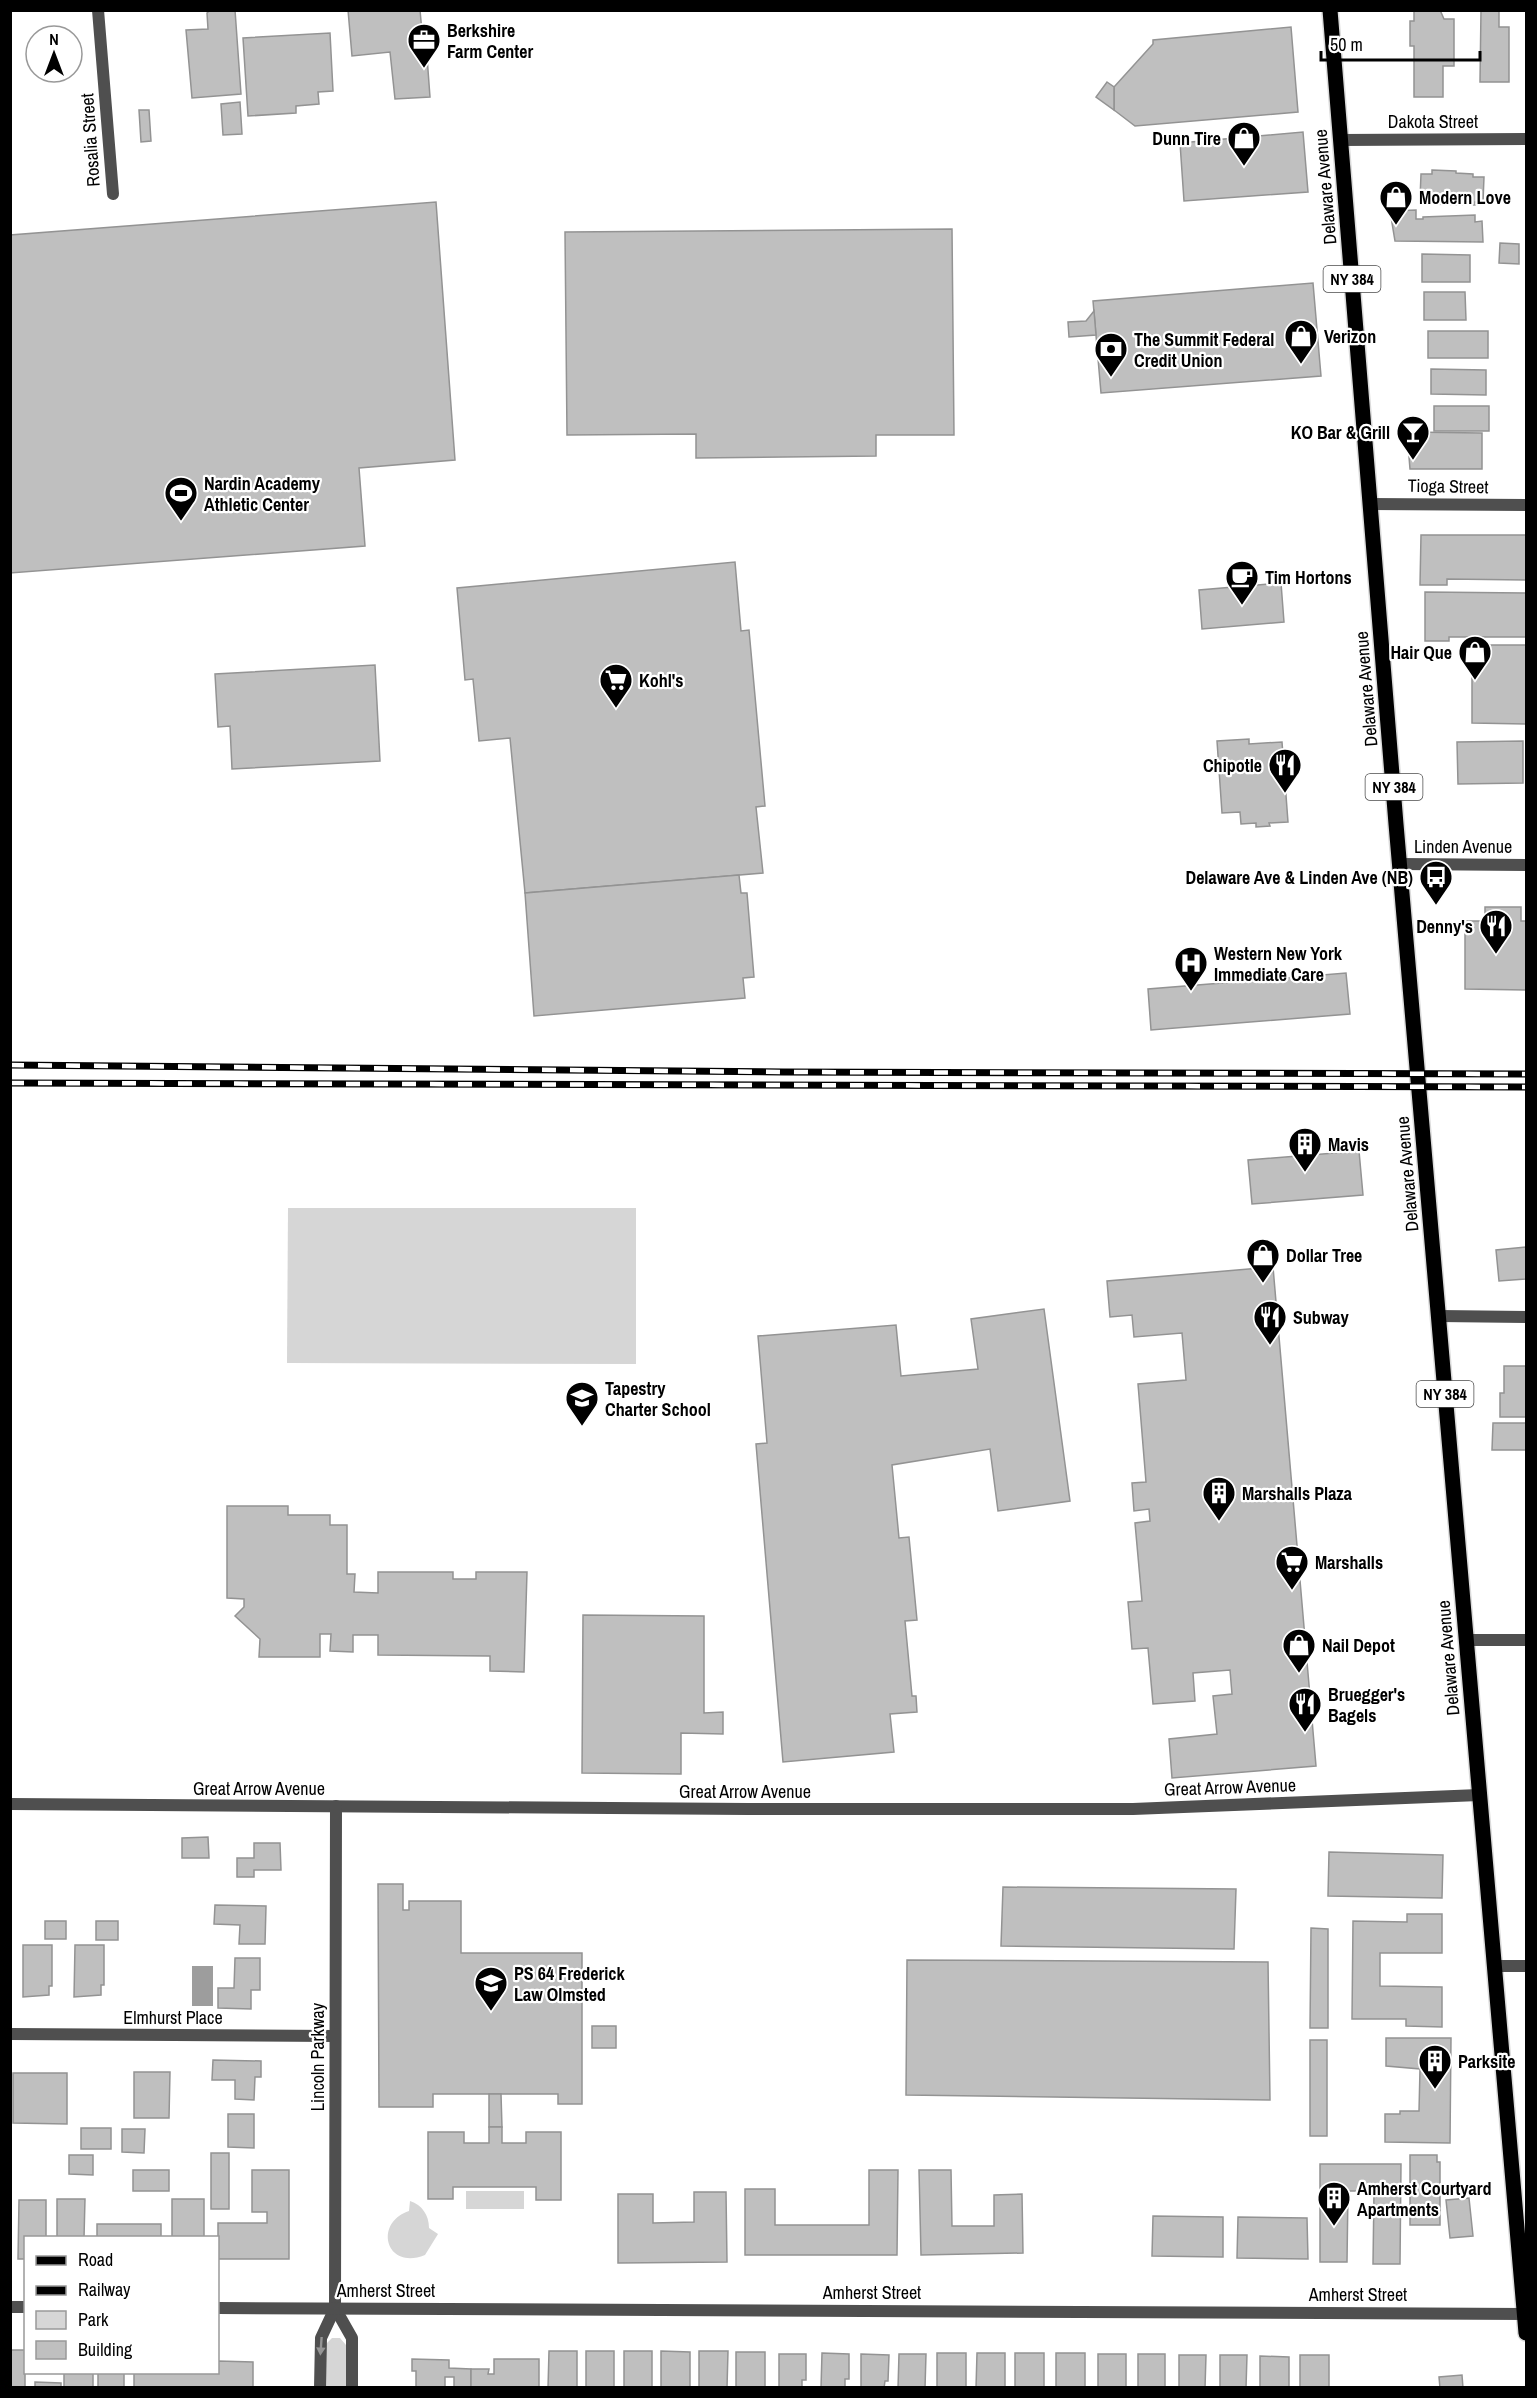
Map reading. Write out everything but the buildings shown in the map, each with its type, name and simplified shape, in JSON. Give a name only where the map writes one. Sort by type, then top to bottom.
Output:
[{"type":"main road","name":"Delaware Avenue","points":[[1330,10],[1438,1316],[1527,2333]]},
{"type":"street","name":"Rosalia Street","points":[[98,10],[112,194]]},
{"type":"street","name":"Dakota Street","points":[[1340,140],[1527,139]]},
{"type":"street","name":"Tioga Street","points":[[1370,504],[1527,505]]},
{"type":"street","name":"Linden Avenue","points":[[1400,864],[1527,865]]},
{"type":"street","points":[[1438,1316],[1527,1317]]},
{"type":"street","points":[[1466,1640],[1527,1640]]},
{"type":"street","name":"Great Arrow Avenue","points":[[10,1804],[1133,1809],[1479,1795]]},
{"type":"street","name":"Lincoln Parkway","points":[[320,2388],[321,2338],[335,2308],[336,1806]]},
{"type":"street","points":[[1494,1966],[1527,1966]]},
{"type":"street","name":"Elmhurst Place","points":[[10,2034],[335,2036]]},
{"type":"street","name":"Amherst Street","points":[[219,2308],[1526,2314]]},
{"type":"street","name":"Lincoln Parkway","points":[[335,2308],[352,2338],[352,2388]]},
{"type":"green space","points":[[288,1208],[636,1208],[636,1364],[287,1363]]},
{"type":"green space","points":[[466,2191],[524,2191],[524,2209],[466,2209]]},
{"type":"green space","points":[[410,2201],[421,2208],[428,2219],[429,2228],[438,2234],[425,2255],[412,2258],[401,2257],[393,2251],[389,2244],[388,2234],[391,2225],[398,2217],[409,2211]]},
{"type":"green space","points":[[332,2338],[340,2338],[346,2345],[346,2387],[326,2388],[326,2344]]},
{"type":"shaded area","points":[[192,1966],[213,1966],[213,2006],[192,2006]]},
{"type":"railway","points":[[10,1065],[783,1072],[1526,1074]]},
{"type":"railway","points":[[10,1083],[1526,1087]]},
{"type":"place","name":"Berkshire Farm Center","points":[[424,69]]},
{"type":"place","name":"Dunn Tire","points":[[1244,167]]},
{"type":"place","name":"Modern Love","points":[[1396,226]]},
{"type":"place","name":"Verizon","points":[[1301,365]]},
{"type":"place","name":"The Summit Federal Credit Union","points":[[1111,378]]},
{"type":"place","name":"KO Bar & Grill","points":[[1413,461]]},
{"type":"place","name":"Nardin Academy Athletic Center","points":[[181,522]]},
{"type":"place","name":"Tim Hortons","points":[[1242,606]]},
{"type":"place","name":"Hair Que","points":[[1475,681]]},
{"type":"place","name":"Kohl's","points":[[616,709]]},
{"type":"place","name":"Chipotle","points":[[1285,794]]},
{"type":"place","name":"Delaware Ave & Linden Ave (NB)","points":[[1436,906]]},
{"type":"place","name":"Denny's","points":[[1496,955]]},
{"type":"place","name":"Western New York Immediate Care","points":[[1191,992]]},
{"type":"place","name":"Mavis","points":[[1305,1173]]},
{"type":"place","name":"Dollar Tree","points":[[1263,1284]]},
{"type":"place","name":"Subway","points":[[1270,1346]]},
{"type":"place","name":"Tapestry Charter School","points":[[582,1427]]},
{"type":"place","name":"Marshalls Plaza","points":[[1219,1522]]},
{"type":"place","name":"Marshalls","points":[[1292,1591]]},
{"type":"place","name":"Nail Depot","points":[[1299,1674]]},
{"type":"place","name":"Bruegger's Bagels","points":[[1305,1733]]},
{"type":"place","name":"PS 64 Frederick Law Olmsted","points":[[491,2012]]},
{"type":"place","name":"Parksite","points":[[1435,2090]]},
{"type":"place","name":"Amherst Courtyard Apartments","points":[[1334,2227]]}]
